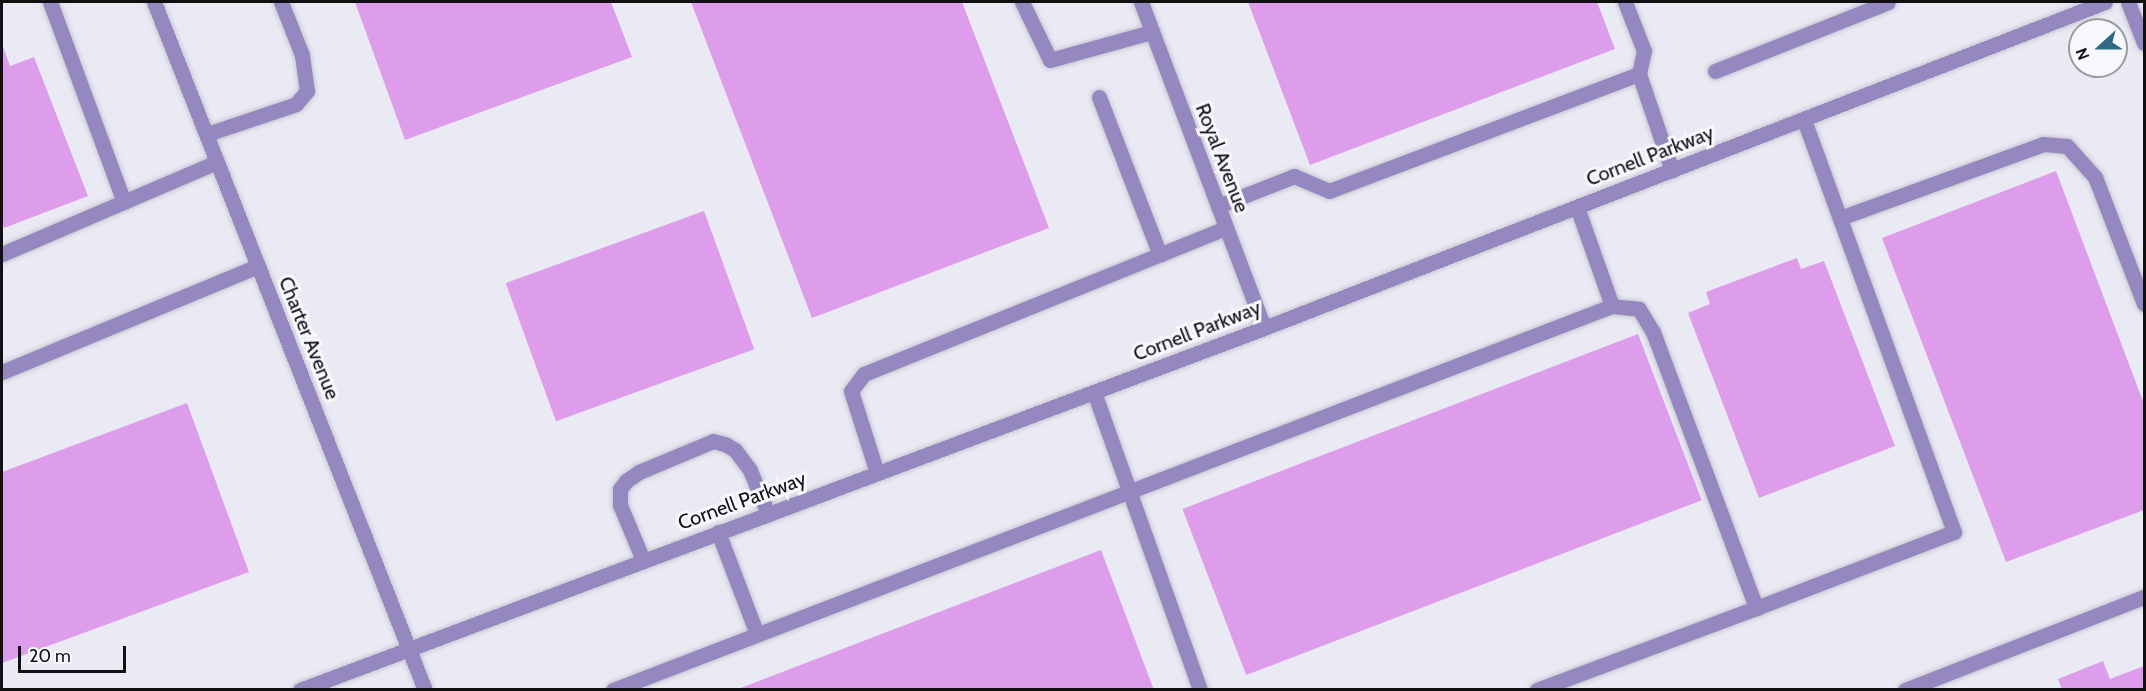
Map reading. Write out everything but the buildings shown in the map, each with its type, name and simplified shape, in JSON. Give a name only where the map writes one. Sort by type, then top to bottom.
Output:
[{"type":"street","points":[[50,2],[124,201]]},
{"type":"street","name":"Charter Avenue","points":[[154,2],[425,690]]},
{"type":"street","points":[[207,134],[296,104],[307,91],[302,55],[281,2]]},
{"type":"street","points":[[1022,2],[1050,60],[1152,32]]},
{"type":"street","name":"Royal Avenue","points":[[1141,2],[1264,328]]},
{"type":"street","points":[[1625,2],[1644,51],[1639,74],[1672,171]]},
{"type":"street","points":[[1715,71],[1888,2]]},
{"type":"street","name":"Cornell Parkway","points":[[300,690],[1264,328],[2104,2]]},
{"type":"street","points":[[2128,2],[2144,43]]},
{"type":"street","points":[[1218,206],[1294,176],[1329,191],[1639,74]]},
{"type":"street","points":[[1099,98],[1160,255]]},
{"type":"street","points":[[1537,690],[1954,532],[1803,118]]},
{"type":"street","points":[[1840,218],[2043,144],[2067,146],[2095,177],[2145,304]]},
{"type":"street","points":[[2,254],[217,162]]},
{"type":"street","points":[[1577,207],[1612,306]]},
{"type":"street","points":[[877,473],[851,391],[864,374],[1226,228]]},
{"type":"street","points":[[2,372],[258,266]]},
{"type":"street","points":[[613,690],[1612,306],[1639,309],[1653,332],[1756,608]]},
{"type":"street","points":[[1094,392],[1200,690]]},
{"type":"street","points":[[644,560],[620,505],[620,489],[626,481],[639,472],[712,441],[725,444],[735,450],[750,470],[768,514]]},
{"type":"street","points":[[718,532],[757,634]]},
{"type":"street","points":[[1905,690],[2145,597]]}]
